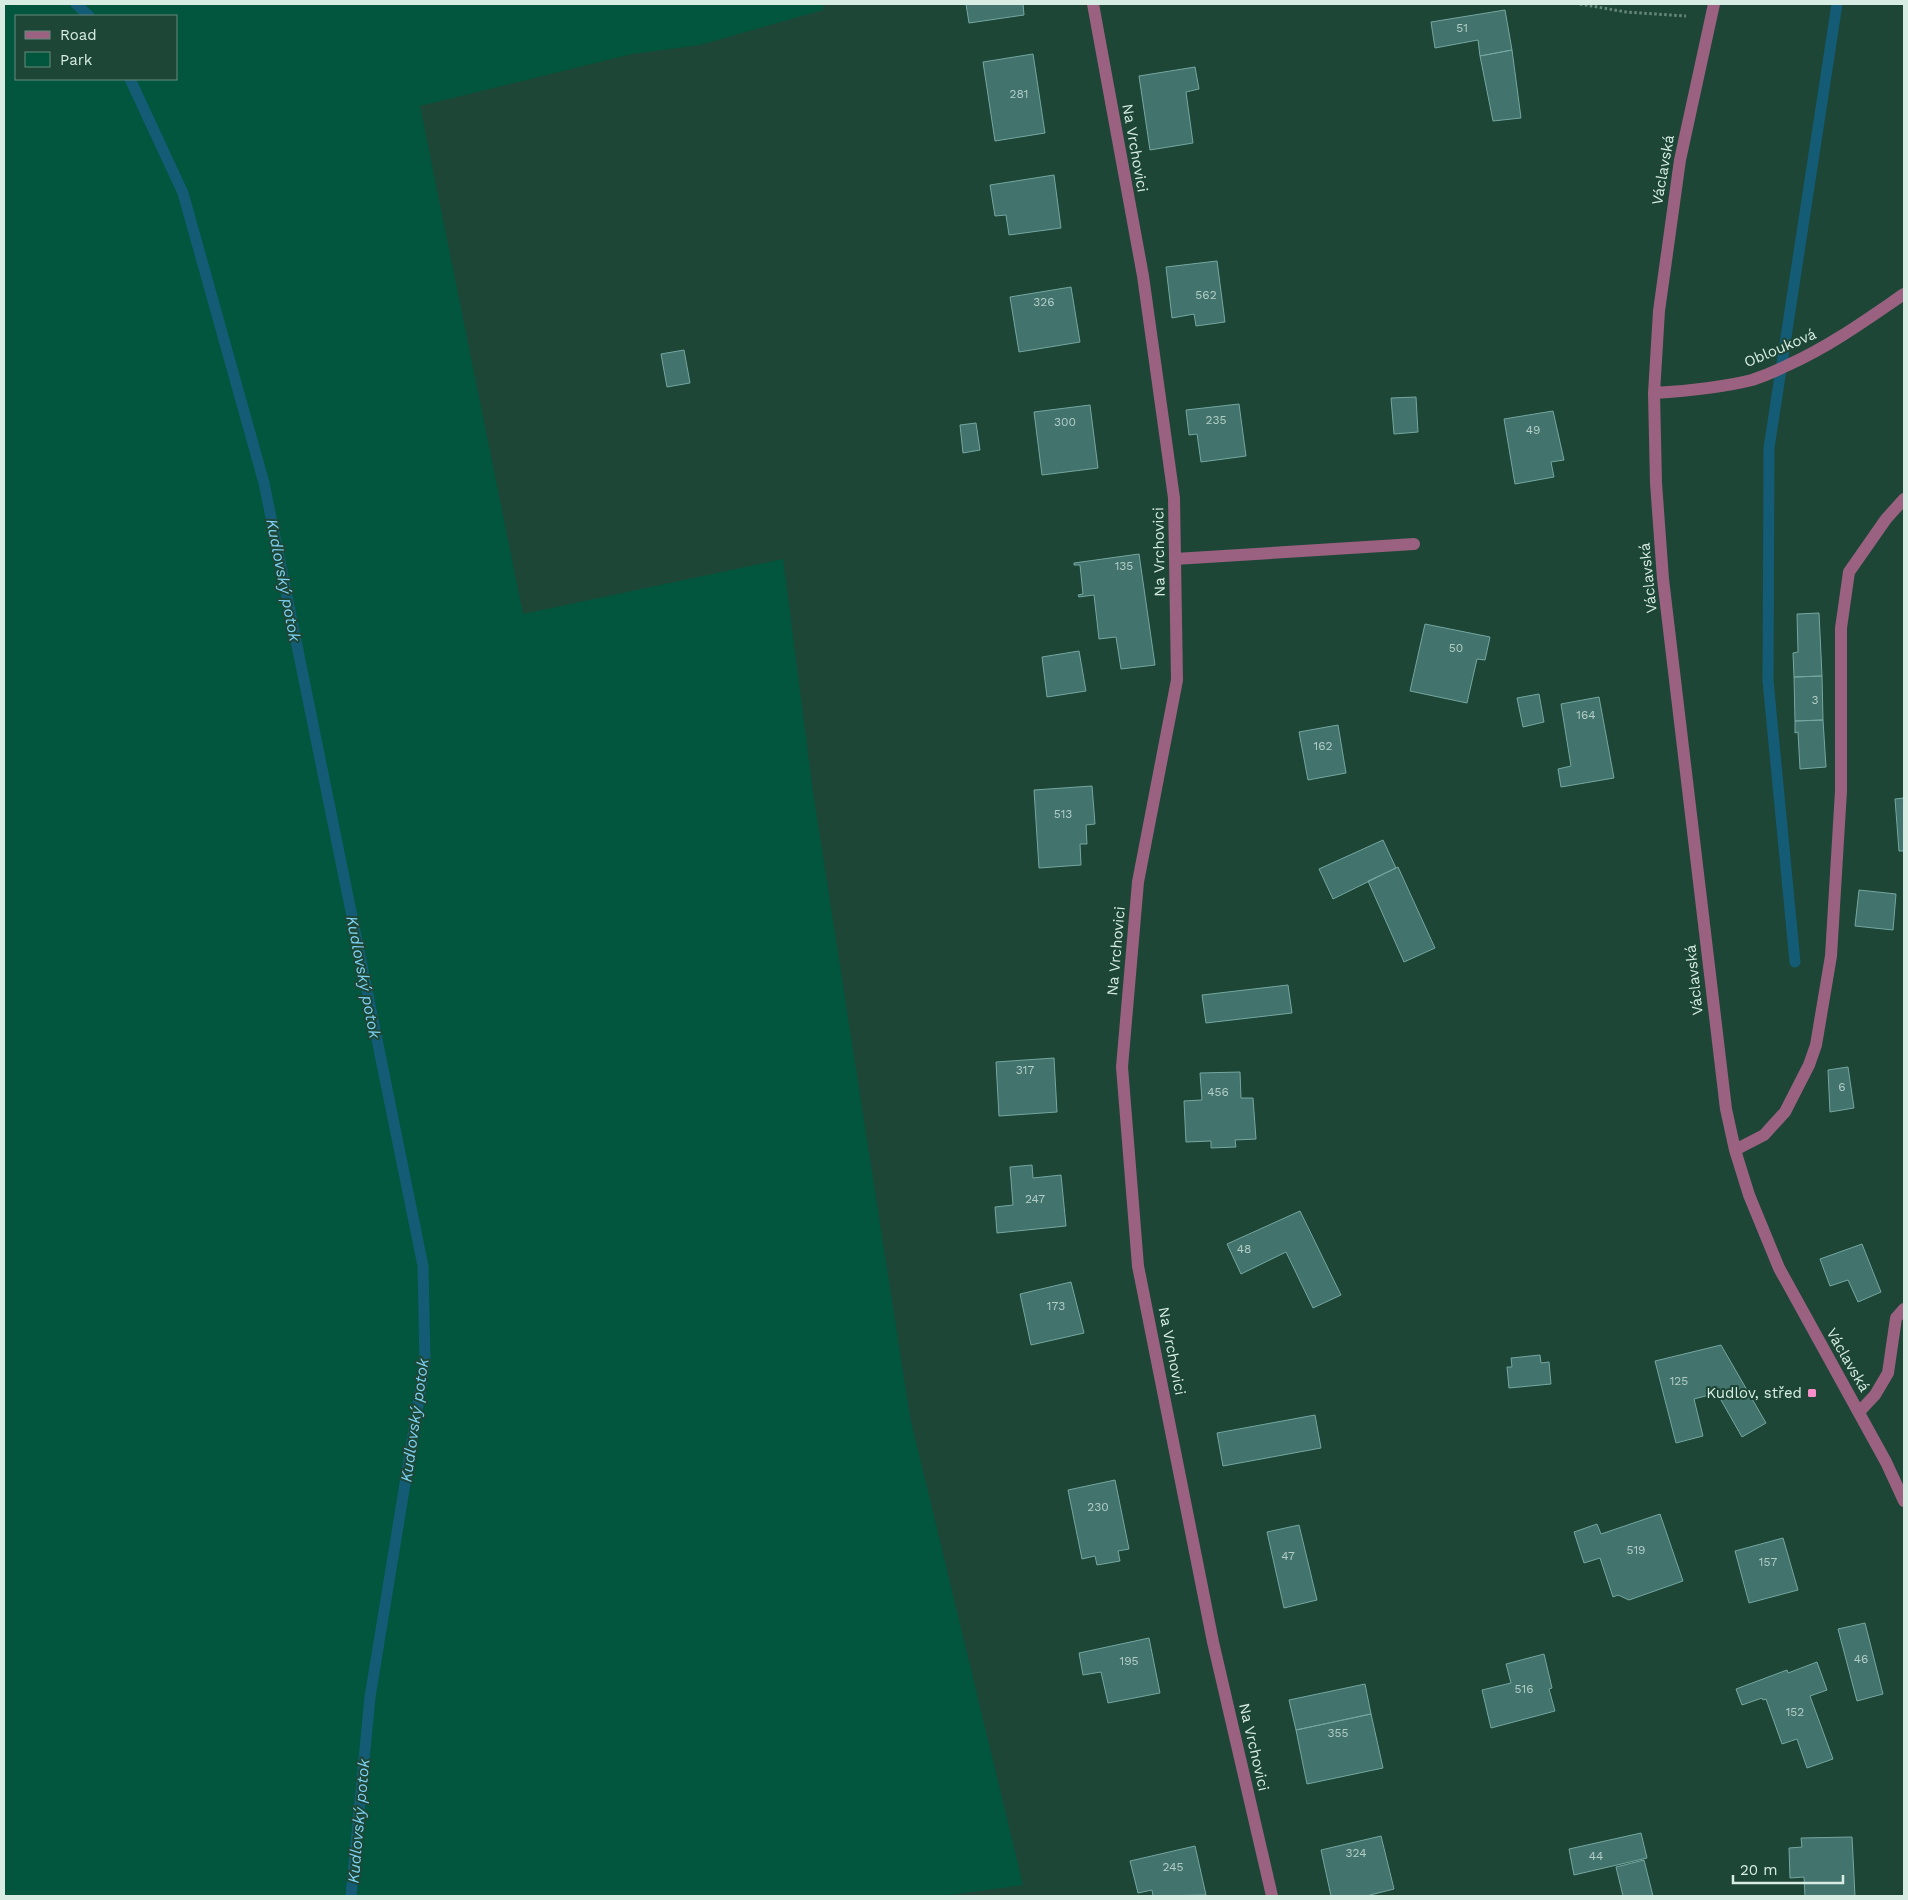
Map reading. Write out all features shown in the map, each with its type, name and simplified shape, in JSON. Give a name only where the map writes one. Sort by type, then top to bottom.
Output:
[{"type":"street","name":"Na Vrchovici","points":[[1092,4],[1142,276],[1174,498],[1177,680],[1138,882],[1122,1067],[1138,1266],[1214,1642],[1272,1896]]},
{"type":"street","name":"Václavská","points":[[1714,4],[1680,160],[1658,312],[1654,393],[1656,483],[1663,579],[1694,826],[1726,1109],[1735,1150],[1749,1195],[1779,1268],[1886,1462],[1904,1501]]},
{"type":"street","name":"Oblouková","points":[[1654,393],[1693,391],[1728,385],[1754,379],[1775,371],[1815,353],[1904,294]]},
{"type":"street","points":[[1735,1150],[1764,1135],[1785,1112],[1806,1072],[1816,1044],[1831,956],[1841,791],[1841,628],[1849,572],[1886,519],[1904,498]]},
{"type":"street","points":[[1175,559],[1414,544]]},
{"type":"street","points":[[1859,1412],[1875,1396],[1888,1373],[1896,1318],[1904,1309]]},
{"type":"path","points":[[1580,4],[1626,12],[1710,17]]},
{"type":"green space","points":[[4,4],[823,4],[823,10],[700,45],[632,54],[420,106],[523,614],[783,559],[813,792],[910,1417],[1023,1885],[943,1896],[4,1896]]},
{"type":"building","points":[[966,4],[1023,4],[1024,15],[969,23]]},
{"type":"building","points":[[1505,10],[1512,50],[1480,56],[1478,40],[1435,48],[1431,22]]},
{"type":"building","points":[[1512,50],[1521,118],[1493,121],[1480,56]]},
{"type":"building","points":[[1033,54],[1045,133],[995,141],[983,62]]},
{"type":"building","points":[[1195,67],[1199,89],[1186,92],[1193,143],[1150,150],[1139,76]]},
{"type":"building","points":[[1054,175],[1061,228],[1009,235],[1006,215],[995,216],[990,185]]},
{"type":"building","points":[[1217,261],[1225,322],[1196,326],[1194,314],[1172,318],[1166,267]]},
{"type":"building","points":[[1071,287],[1080,342],[1019,352],[1010,297]]},
{"type":"building","points":[[684,350],[690,383],[667,387],[661,354]]},
{"type":"building","points":[[1416,397],[1418,432],[1394,434],[1391,398]]},
{"type":"building","points":[[1239,404],[1246,456],[1201,462],[1197,434],[1189,435],[1186,410]]},
{"type":"building","points":[[1090,405],[1098,468],[1042,475],[1034,412]]},
{"type":"building","points":[[1553,411],[1564,460],[1551,462],[1554,477],[1515,484],[1504,419]]},
{"type":"building","points":[[976,423],[980,450],[963,453],[960,425]]},
{"type":"building","points":[[1139,554],[1155,665],[1121,669],[1116,637],[1099,639],[1094,595],[1079,597],[1078,595],[1083,594],[1080,565],[1074,565],[1074,563]]},
{"type":"building","points":[[1819,613],[1822,676],[1794,677],[1793,653],[1798,652],[1797,614]]},
{"type":"building","points":[[1425,624],[1490,637],[1485,660],[1477,659],[1467,703],[1410,691]]},
{"type":"building","points":[[1079,651],[1086,691],[1047,697],[1042,657]]},
{"type":"building","points":[[1822,676],[1823,720],[1795,721],[1794,677]]},
{"type":"building","points":[[1539,694],[1544,722],[1523,727],[1517,698]]},
{"type":"building","points":[[1599,697],[1614,778],[1561,787],[1558,769],[1571,766],[1561,704]]},
{"type":"building","points":[[1823,720],[1826,767],[1800,769],[1798,732],[1795,733],[1795,721]]},
{"type":"building","points":[[1338,725],[1346,773],[1308,780],[1299,732]]},
{"type":"building","points":[[1092,786],[1095,824],[1086,825],[1087,844],[1080,844],[1081,865],[1039,868],[1034,790]]},
{"type":"building","points":[[1904,798],[1904,851],[1899,851],[1895,799]]},
{"type":"building","points":[[1383,840],[1396,868],[1333,899],[1319,869]]},
{"type":"building","points":[[1398,867],[1435,948],[1404,962],[1368,881]]},
{"type":"building","points":[[1859,890],[1896,894],[1893,930],[1855,926]]},
{"type":"building","points":[[1288,985],[1292,1013],[1206,1023],[1202,995]]},
{"type":"building","points":[[1054,1058],[1057,1112],[999,1116],[996,1062]]},
{"type":"building","points":[[1848,1067],[1854,1108],[1830,1112],[1828,1070]]},
{"type":"building","points":[[1240,1072],[1241,1098],[1253,1098],[1256,1139],[1235,1140],[1236,1147],[1211,1148],[1211,1141],[1186,1142],[1184,1101],[1202,1100],[1200,1073]]},
{"type":"building","points":[[1032,1165],[1033,1178],[1061,1175],[1066,1226],[997,1233],[995,1207],[1013,1205],[1010,1167]]},
{"type":"building","points":[[1300,1211],[1341,1295],[1313,1308],[1286,1252],[1241,1274],[1227,1244]]},
{"type":"building","points":[[1862,1244],[1881,1292],[1858,1302],[1848,1280],[1830,1286],[1820,1259]]},
{"type":"building","points":[[1071,1282],[1084,1333],[1031,1345],[1020,1294]]},
{"type":"building","points":[[1721,1345],[1766,1423],[1742,1437],[1717,1393],[1694,1399],[1703,1436],[1676,1443],[1655,1361]]},
{"type":"building","points":[[1540,1355],[1541,1363],[1549,1362],[1551,1384],[1509,1388],[1507,1367],[1512,1367],[1511,1358]]},
{"type":"building","points":[[1315,1415],[1321,1448],[1223,1466],[1217,1433]]},
{"type":"building","points":[[1115,1480],[1129,1549],[1118,1551],[1120,1561],[1097,1565],[1095,1556],[1082,1559],[1068,1490]]},
{"type":"building","points":[[1660,1514],[1683,1581],[1629,1600],[1618,1595],[1613,1597],[1600,1558],[1584,1563],[1574,1532],[1597,1524],[1601,1534]]},
{"type":"building","points":[[1299,1525],[1317,1600],[1284,1608],[1267,1532]]},
{"type":"building","points":[[1783,1538],[1798,1590],[1749,1603],[1735,1551]]},
{"type":"building","points":[[1865,1623],[1883,1694],[1857,1701],[1838,1629]]},
{"type":"building","points":[[1149,1638],[1160,1693],[1108,1703],[1101,1672],[1083,1675],[1079,1653]]},
{"type":"building","points":[[1544,1654],[1552,1688],[1549,1689],[1555,1711],[1491,1728],[1482,1690],[1511,1683],[1506,1664]]},
{"type":"building","points":[[1817,1662],[1827,1690],[1810,1696],[1833,1759],[1807,1768],[1797,1739],[1782,1744],[1766,1699],[1763,1700],[1762,1698],[1742,1705],[1736,1689],[1787,1670],[1788,1673]]},
{"type":"building","points":[[1365,1684],[1371,1714],[1296,1730],[1289,1700]]},
{"type":"building","points":[[1371,1714],[1383,1768],[1307,1784],[1296,1730]]},
{"type":"building","points":[[1641,1833],[1647,1858],[1574,1875],[1569,1849]]},
{"type":"building","points":[[1381,1836],[1394,1889],[1366,1896],[1331,1896],[1321,1850]]},
{"type":"building","points":[[1852,1837],[1855,1896],[1805,1896],[1804,1877],[1790,1878],[1789,1848],[1802,1847],[1801,1838]]},
{"type":"building","points":[[1195,1846],[1206,1895],[1153,1896],[1152,1890],[1138,1893],[1130,1861]]},
{"type":"building","points":[[1644,1860],[1653,1896],[1623,1896],[1616,1867]]},
{"type":"waterway","name":"Kudlovský potok","points":[[76,4],[88,15]]},
{"type":"waterway","points":[[1795,962],[1768,681],[1769,448],[1837,4]]},
{"type":"waterway","name":"Kudlovský potok","points":[[130,80],[183,193],[264,483],[423,1266],[425,1362],[370,1697],[351,1896]]},
{"type":"place","name":"Kudlov, střed","points":[[1812,1393]]}]
